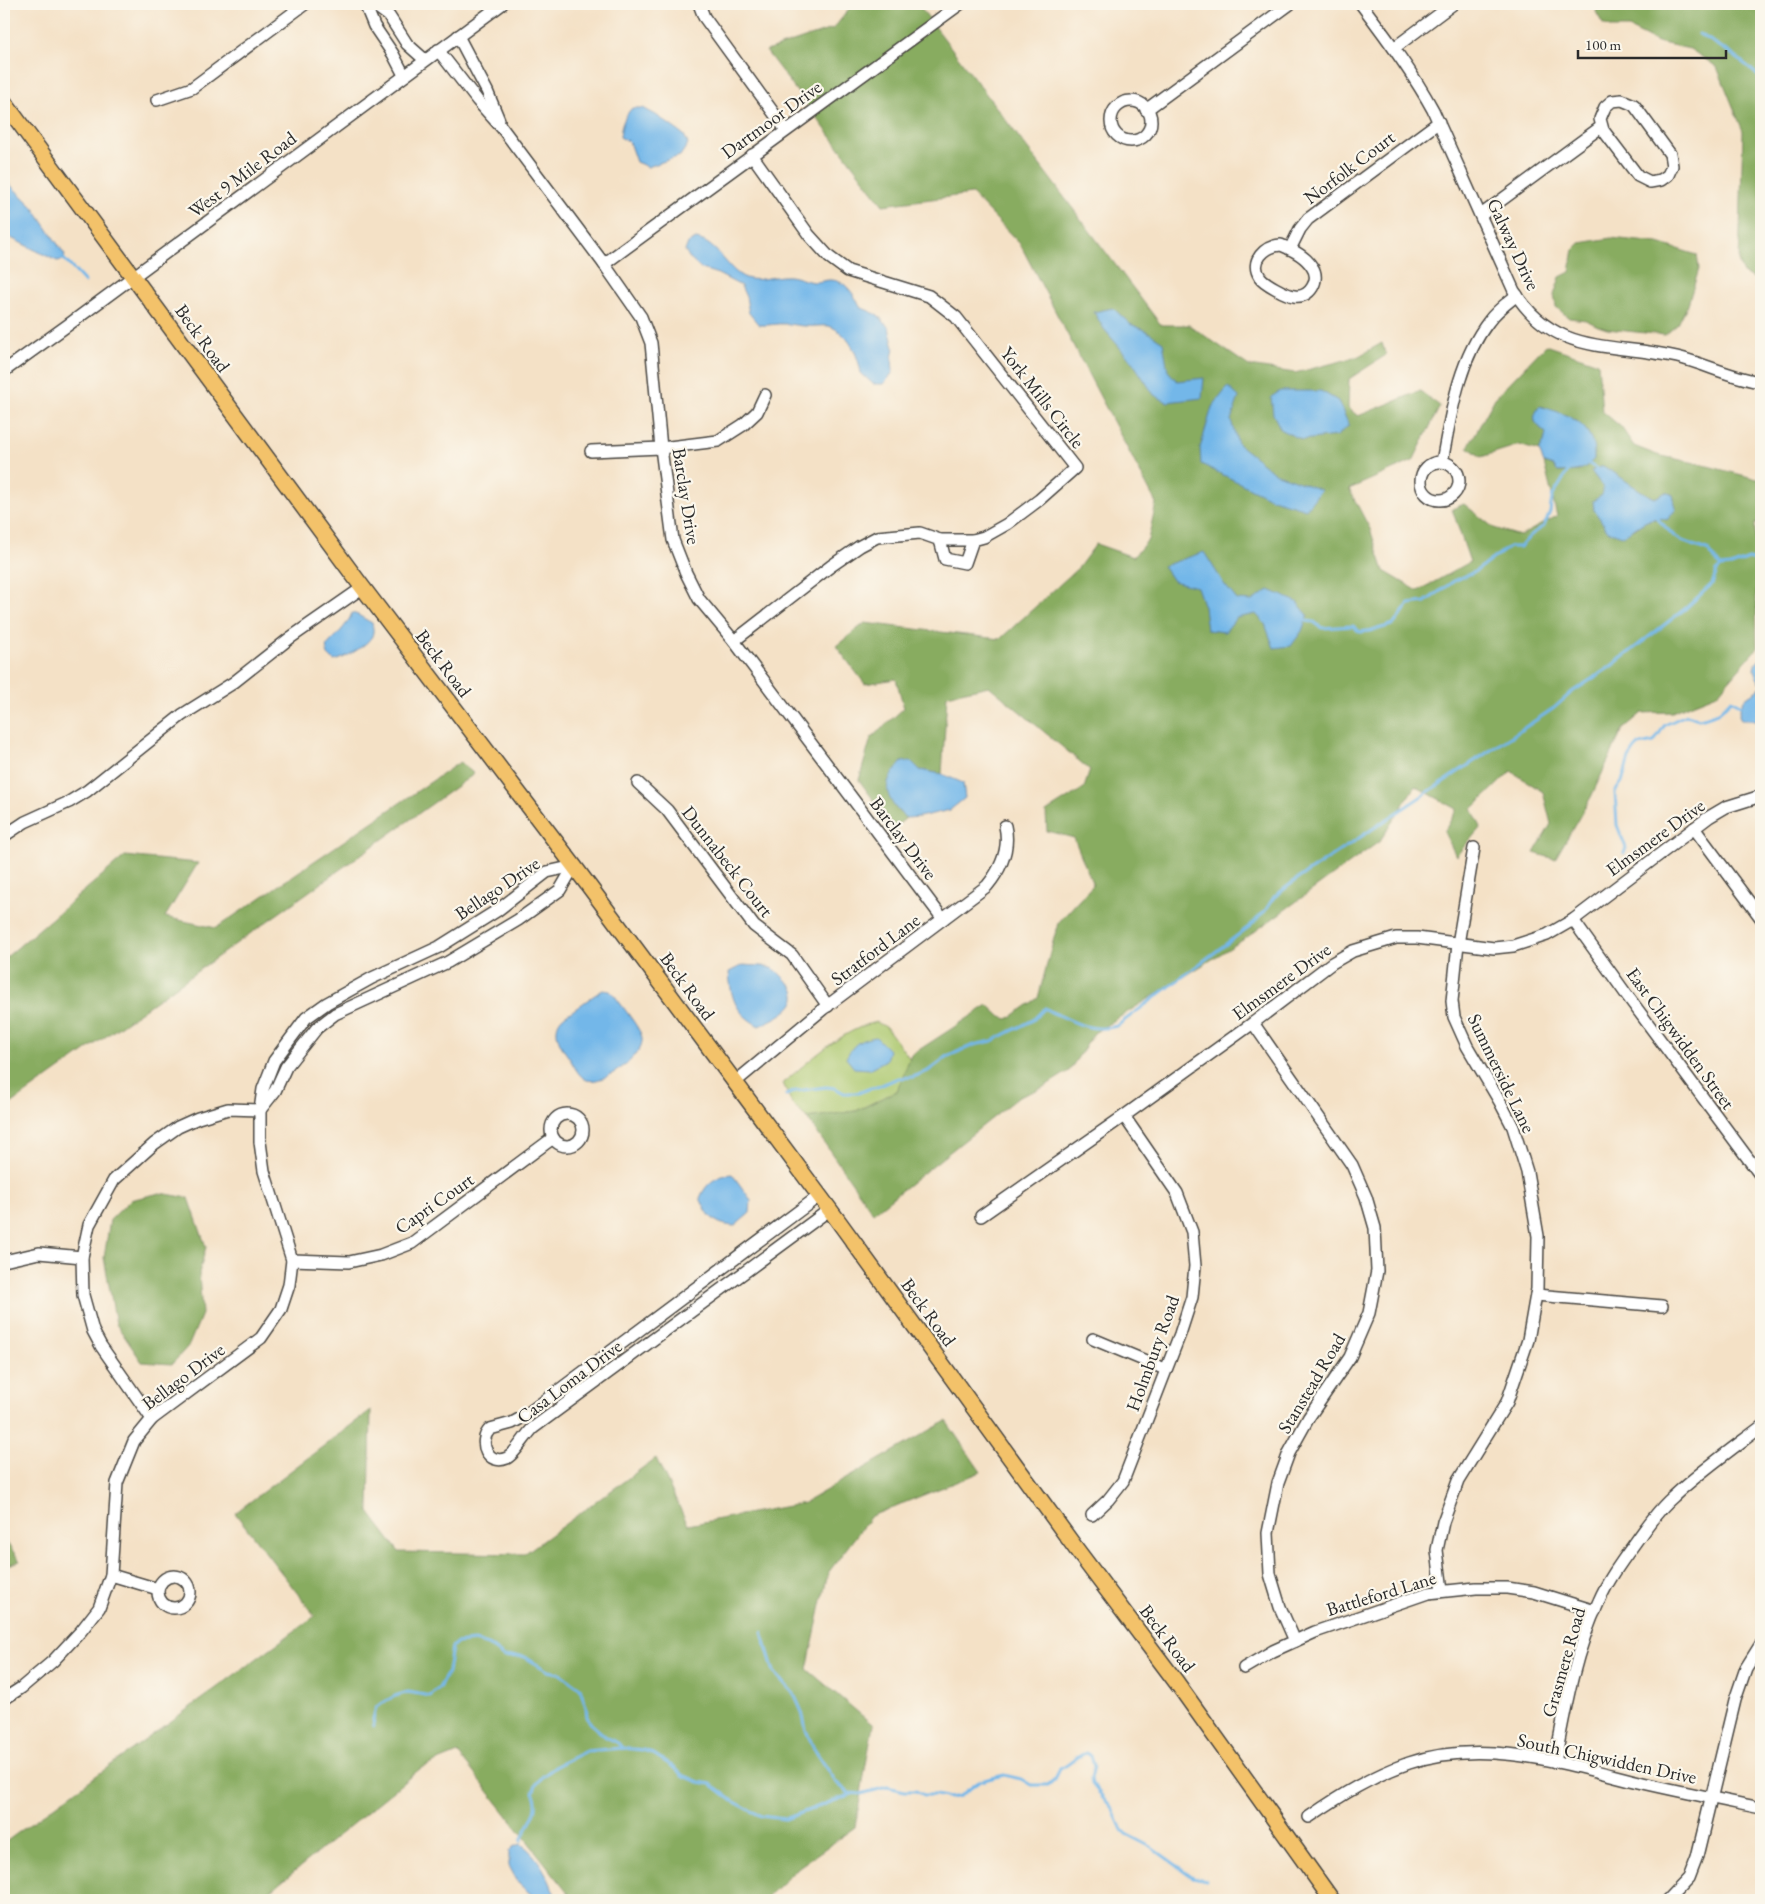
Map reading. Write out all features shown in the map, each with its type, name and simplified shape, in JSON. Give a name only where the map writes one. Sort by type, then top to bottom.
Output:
[{"type":"main road","name":"Beck Road","points":[[4,102],[362,588],[574,866],[819,1196],[1094,1573],[1177,1683],[1332,1900]]},
{"type":"street","points":[[157,100],[192,88],[306,4]]},
{"type":"street","points":[[365,4],[374,26],[393,54],[404,75]]},
{"type":"street","points":[[372,4],[389,16],[407,44],[425,60]]},
{"type":"street","name":"West 9 Mile Road","points":[[4,371],[133,278],[502,4]]},
{"type":"street","points":[[699,4],[704,17],[786,130]]},
{"type":"street","name":"Dartmoor Drive","points":[[604,264],[960,4]]},
{"type":"street","points":[[1146,110],[1290,4]]},
{"type":"street","name":"Galway Drive","points":[[1361,4],[1394,48],[1421,89],[1517,295],[1533,315],[1550,329],[1572,340],[1600,347],[1664,354],[1761,382]]},
{"type":"street","points":[[1394,48],[1453,4]]},
{"type":"street","name":"Barclay Drive","points":[[458,36],[487,91],[502,128]]},
{"type":"street","name":"Barclay Drive","points":[[438,50],[477,100],[502,128],[604,264],[641,317],[651,343],[661,448],[673,540],[686,573],[700,599],[734,641],[943,919]]},
{"type":"street","points":[[1622,100],[1634,105],[1670,154],[1672,166],[1668,175],[1658,182],[1641,179],[1625,161],[1601,126],[1600,119],[1608,104],[1622,100]]},
{"type":"street","name":"Norfolk Court","points":[[1290,249],[1300,229],[1308,219],[1438,122]]},
{"type":"street","points":[[1481,215],[1601,126]]},
{"type":"street","name":"York Mills Circle","points":[[734,641],[831,566],[877,537],[920,534],[940,540],[973,540],[984,537],[1007,524],[1039,500],[1076,468],[956,317],[929,296],[848,271],[829,257],[810,235],[752,155]]},
{"type":"street","points":[[1280,245],[1290,249],[1309,263],[1315,272],[1312,288],[1300,296],[1291,295],[1267,283],[1260,277],[1257,270],[1260,256],[1270,247],[1280,245]]},
{"type":"street","points":[[1442,462],[1458,386],[1468,356],[1489,320],[1517,295]]},
{"type":"street","points":[[591,451],[661,448],[718,441],[732,434],[757,412],[765,394]]},
{"type":"street","points":[[940,540],[945,559],[964,563],[973,540]]},
{"type":"street","points":[[4,836],[25,822],[69,802],[87,791],[182,715],[232,683],[306,627],[362,588]]},
{"type":"street","name":"Dunnabeck Court","points":[[638,783],[667,810],[754,926],[792,955],[828,1006]]},
{"type":"street","name":"Elmsmere Drive","points":[[981,1216],[1124,1116],[1253,1023],[1332,963],[1353,951],[1396,938],[1417,938],[1494,948],[1514,946],[1548,935],[1573,920],[1694,828],[1726,807],[1761,796]]},
{"type":"street","name":"Stratford Lane","points":[[734,1083],[828,1006],[987,886],[998,873],[1008,838],[1005,826]]},
{"type":"street","points":[[1694,828],[1761,918]]},
{"type":"street","name":"Summerside Lane","points":[[1442,1591],[1437,1550],[1446,1513],[1458,1481],[1507,1402],[1528,1340],[1536,1295],[1538,1236],[1527,1172],[1513,1127],[1467,1046],[1454,1017],[1452,1001],[1458,944],[1474,848]]},
{"type":"street","name":"Bellago Drive","points":[[260,1110],[276,1091],[286,1067],[317,1028],[335,1014],[448,962],[518,920],[560,890],[574,866]]},
{"type":"street","name":"Bellago Drive","points":[[4,1699],[21,1688],[53,1661],[99,1608],[111,1575],[117,1483],[134,1441],[152,1419],[261,1338],[281,1309],[289,1285],[292,1260],[264,1171],[260,1142],[260,1110],[263,1089],[274,1061],[306,1018],[327,1003],[372,978],[439,947],[498,910],[547,872],[574,866]]},
{"type":"street","name":"East Chigwidden Street","points":[[1573,920],[1761,1176]]},
{"type":"street","name":"Stanstead Road","points":[[1253,1023],[1352,1165],[1366,1197],[1375,1228],[1377,1270],[1369,1313],[1350,1357],[1309,1417],[1289,1454],[1278,1484],[1268,1533],[1270,1574],[1280,1607],[1294,1641]]},
{"type":"street","points":[[152,1419],[101,1346],[93,1331],[83,1295],[82,1257],[89,1225],[111,1184],[154,1144],[178,1127],[198,1118],[228,1109],[260,1110]]},
{"type":"street","name":"Holmbury Road","points":[[1092,1515],[1108,1500],[1123,1481],[1180,1334],[1192,1297],[1195,1266],[1192,1232],[1177,1193],[1124,1116]]},
{"type":"street","name":"Capri Court","points":[[292,1260],[349,1262],[381,1255],[412,1243],[553,1138]]},
{"type":"street","name":"Casa Loma Drive","points":[[819,1196],[523,1416],[512,1423],[490,1429],[484,1438],[485,1448],[488,1453],[497,1459],[513,1454],[524,1437],[533,1428],[829,1210]]},
{"type":"street","points":[[4,1261],[39,1253],[82,1257]]},
{"type":"street","points":[[1536,1295],[1662,1306]]},
{"type":"street","points":[[1093,1339],[1166,1369]]},
{"type":"street","name":"Grasmere Road","points":[[1555,1762],[1566,1705],[1583,1640],[1599,1600],[1616,1569],[1651,1520],[1674,1496],[1761,1427]]},
{"type":"street","points":[[111,1575],[158,1590]]},
{"type":"street","name":"Battleford Lane","points":[[1244,1668],[1272,1651],[1294,1641],[1365,1613],[1428,1593],[1476,1588],[1507,1588],[1534,1592],[1595,1611]]},
{"type":"street","points":[[1668,1900],[1689,1878],[1698,1857],[1735,1700],[1746,1668],[1761,1644]]},
{"type":"street","name":"South Chigwidden Drive","points":[[1309,1817],[1368,1780],[1410,1763],[1440,1756],[1482,1754],[1506,1754],[1555,1762],[1761,1808]]},
{"type":"green space","points":[[853,4],[918,4],[1161,325],[1189,325],[1249,366],[1295,373],[1357,357],[1382,343],[1386,355],[1349,379],[1348,408],[1358,416],[1420,391],[1440,406],[1413,461],[1349,489],[1370,529],[1384,571],[1418,591],[1470,562],[1452,509],[1464,504],[1494,528],[1520,536],[1557,516],[1544,463],[1553,466],[1558,472],[1579,471],[1594,459],[1587,431],[1577,421],[1540,406],[1535,415],[1535,421],[1546,433],[1539,451],[1519,445],[1481,457],[1468,447],[1495,398],[1546,345],[1598,363],[1602,411],[1621,427],[1634,446],[1657,455],[1761,480],[1761,526],[1755,523],[1757,648],[1717,694],[1672,712],[1642,713],[1623,729],[1591,797],[1555,859],[1534,853],[1551,824],[1543,792],[1511,771],[1472,809],[1481,827],[1456,856],[1444,832],[1457,809],[1415,786],[1380,841],[1246,938],[1094,1033],[1069,1071],[1042,1088],[1019,1097],[873,1213],[807,1118],[856,1111],[897,1091],[911,1055],[988,1005],[1001,1017],[1008,1019],[1038,998],[1058,923],[1093,885],[1074,838],[1047,831],[1046,812],[1084,788],[1090,770],[989,686],[947,695],[942,774],[920,770],[902,762],[888,782],[897,810],[906,818],[894,828],[859,780],[871,738],[904,708],[896,679],[865,684],[836,646],[865,623],[1000,639],[1079,567],[1096,544],[1133,557],[1148,540],[1156,503],[1020,244],[972,194],[883,205],[766,51],[834,28]],"holes":[[[1603,466],[1655,498],[1666,492],[1673,495],[1676,509],[1662,518],[1647,520],[1635,529],[1608,531],[1601,520],[1603,487],[1591,471]]]},
{"type":"green space","points":[[1598,4],[1761,4],[1761,282],[1743,273],[1739,264],[1743,131],[1717,67],[1690,49],[1657,42],[1629,28],[1612,28],[1603,24],[1596,12]]},
{"type":"green space","points":[[1611,238],[1658,243],[1697,255],[1699,269],[1688,304],[1678,324],[1665,335],[1607,329],[1586,320],[1569,318],[1556,307],[1554,295],[1560,277],[1570,272],[1574,249],[1580,243]]},
{"type":"green space","points":[[460,762],[474,774],[4,1109],[4,959],[125,856],[198,863],[165,917],[216,928]]},
{"type":"green space","points":[[876,1022],[886,1027],[910,1059],[897,1091],[856,1111],[807,1118],[792,1104],[783,1083],[838,1039],[863,1026]]},
{"type":"green space","points":[[160,1193],[189,1198],[206,1247],[199,1273],[202,1314],[189,1345],[172,1364],[142,1362],[116,1324],[104,1258],[110,1220],[130,1200]]},
{"type":"green space","points":[[371,1410],[369,1512],[399,1552],[524,1554],[656,1458],[688,1525],[804,1503],[946,1421],[981,1472],[871,1516],[828,1573],[807,1669],[873,1725],[855,1827],[799,1867],[764,1900],[574,1900],[458,1753],[421,1768],[263,1897],[264,1900],[4,1900],[4,1843],[315,1616],[235,1513]]},
{"type":"green space","points":[[4,1539],[20,1561],[4,1566]]},
{"type":"water","points":[[632,108],[643,108],[684,135],[688,144],[680,156],[648,167],[636,162],[629,142],[620,137],[623,121]]},
{"type":"water","points":[[4,179],[33,207],[65,255],[63,260],[57,261],[9,237],[4,232]]},
{"type":"water","points":[[696,239],[704,241],[711,246],[743,277],[759,279],[789,276],[812,282],[830,280],[841,282],[849,289],[860,307],[878,315],[889,328],[894,348],[892,358],[893,372],[884,384],[873,384],[861,373],[858,359],[847,339],[836,329],[829,326],[759,325],[749,313],[746,297],[741,286],[718,274],[702,269],[691,260],[685,251],[688,243]]},
{"type":"water","points":[[1113,308],[1130,324],[1145,330],[1163,342],[1168,371],[1177,381],[1204,378],[1202,398],[1167,402],[1154,395],[1133,363],[1104,329],[1094,312]]},
{"type":"water","points":[[1228,387],[1239,397],[1231,420],[1238,444],[1275,473],[1321,490],[1306,509],[1272,499],[1201,464],[1200,448],[1212,407]]},
{"type":"water","points":[[1280,391],[1321,391],[1338,401],[1349,425],[1337,436],[1302,440],[1281,430],[1273,414],[1271,397]]},
{"type":"water","points":[[1539,406],[1570,417],[1585,429],[1593,447],[1594,459],[1589,464],[1578,470],[1558,472],[1553,466],[1544,463],[1539,451],[1546,433],[1535,421],[1535,415]]},
{"type":"water","points":[[1603,466],[1655,498],[1666,492],[1673,495],[1676,509],[1667,520],[1661,518],[1649,520],[1622,536],[1608,531],[1594,510],[1593,501],[1602,495],[1603,487],[1591,471]]},
{"type":"water","points":[[1204,552],[1224,584],[1237,600],[1252,601],[1269,590],[1297,602],[1308,615],[1302,631],[1291,646],[1274,648],[1265,624],[1256,614],[1236,618],[1225,632],[1207,630],[1204,607],[1197,587],[1173,581],[1163,566]]},
{"type":"water","points":[[352,613],[372,623],[372,636],[370,640],[355,651],[344,658],[334,661],[328,655],[326,647],[344,627]]},
{"type":"water","points":[[1761,659],[1761,683],[1756,677],[1754,668]]},
{"type":"water","points":[[1761,686],[1761,720],[1741,720],[1739,715],[1743,702]]},
{"type":"water","points":[[911,761],[920,770],[942,774],[963,783],[965,798],[950,810],[906,818],[892,803],[888,793],[888,783],[890,777],[902,762]]},
{"type":"water","points":[[743,965],[771,968],[776,970],[789,983],[794,991],[795,998],[788,1010],[759,1026],[744,1016],[733,997],[729,972]]},
{"type":"water","points":[[603,990],[610,991],[615,996],[630,1017],[641,1034],[641,1045],[637,1053],[622,1068],[603,1078],[587,1080],[579,1074],[564,1050],[558,1039],[557,1028],[562,1018]]},
{"type":"water","points":[[876,1037],[889,1050],[886,1060],[870,1069],[854,1068],[846,1058],[851,1049],[861,1041]]},
{"type":"water","points":[[732,1174],[751,1200],[750,1213],[735,1226],[722,1224],[709,1215],[700,1198],[705,1188],[712,1181],[721,1176]]},
{"type":"water","points":[[521,1844],[532,1854],[546,1873],[555,1895],[550,1900],[538,1900],[519,1884],[509,1866],[509,1851]]},
{"type":"waterway","points":[[1699,34],[1732,54],[1761,79]]},
{"type":"waterway","points":[[62,257],[85,282]]},
{"type":"waterway","points":[[1589,464],[1597,469]]},
{"type":"waterway","points":[[1306,621],[1314,622],[1322,628],[1353,626],[1360,632],[1394,624],[1409,604],[1425,602],[1454,581],[1476,571],[1509,547],[1520,547],[1531,535],[1544,526],[1550,512],[1552,497],[1568,471]]},
{"type":"waterway","points":[[1656,517],[1674,536],[1709,551],[1721,567]]},
{"type":"waterway","points":[[786,1095],[796,1091],[826,1087],[835,1088],[844,1093],[858,1093],[898,1078],[913,1077],[928,1071],[948,1056],[974,1045],[992,1041],[1033,1020],[1045,1008],[1073,1022],[1094,1028],[1117,1026],[1250,926],[1265,911],[1274,897],[1296,880],[1554,708],[1572,692],[1610,667],[1686,608],[1712,584],[1717,571],[1721,567],[1731,566],[1749,559],[1761,563]]},
{"type":"waterway","points":[[1624,853],[1626,848],[1617,825],[1615,792],[1622,782],[1629,758],[1635,749],[1639,745],[1654,742],[1664,726],[1686,715],[1699,719],[1703,718],[1718,713],[1731,700],[1742,706]]},
{"type":"waterway","points":[[762,1632],[774,1672],[794,1694],[814,1749],[837,1783],[849,1793],[861,1794],[887,1787],[905,1791],[916,1791],[924,1795],[950,1798],[960,1796],[980,1781],[1004,1775],[1021,1779],[1031,1785],[1048,1785],[1055,1779],[1060,1769],[1086,1753],[1091,1756],[1094,1766],[1091,1778],[1092,1784],[1112,1808],[1122,1830],[1151,1847],[1193,1877],[1206,1880]]},
{"type":"waterway","points":[[374,1726],[373,1719],[376,1707],[395,1696],[408,1692],[430,1696],[439,1688],[448,1672],[452,1647],[456,1643],[475,1641],[488,1645],[504,1657],[523,1656],[548,1671],[559,1673],[580,1688],[587,1717],[591,1724],[606,1737],[618,1743],[622,1748]]},
{"type":"waterway","points":[[521,1841],[535,1811],[536,1799],[533,1792],[536,1785],[543,1776],[558,1765],[586,1751],[622,1748],[652,1753],[675,1768],[682,1775],[699,1782],[711,1784],[733,1801],[761,1816],[785,1819],[852,1794]]}]
